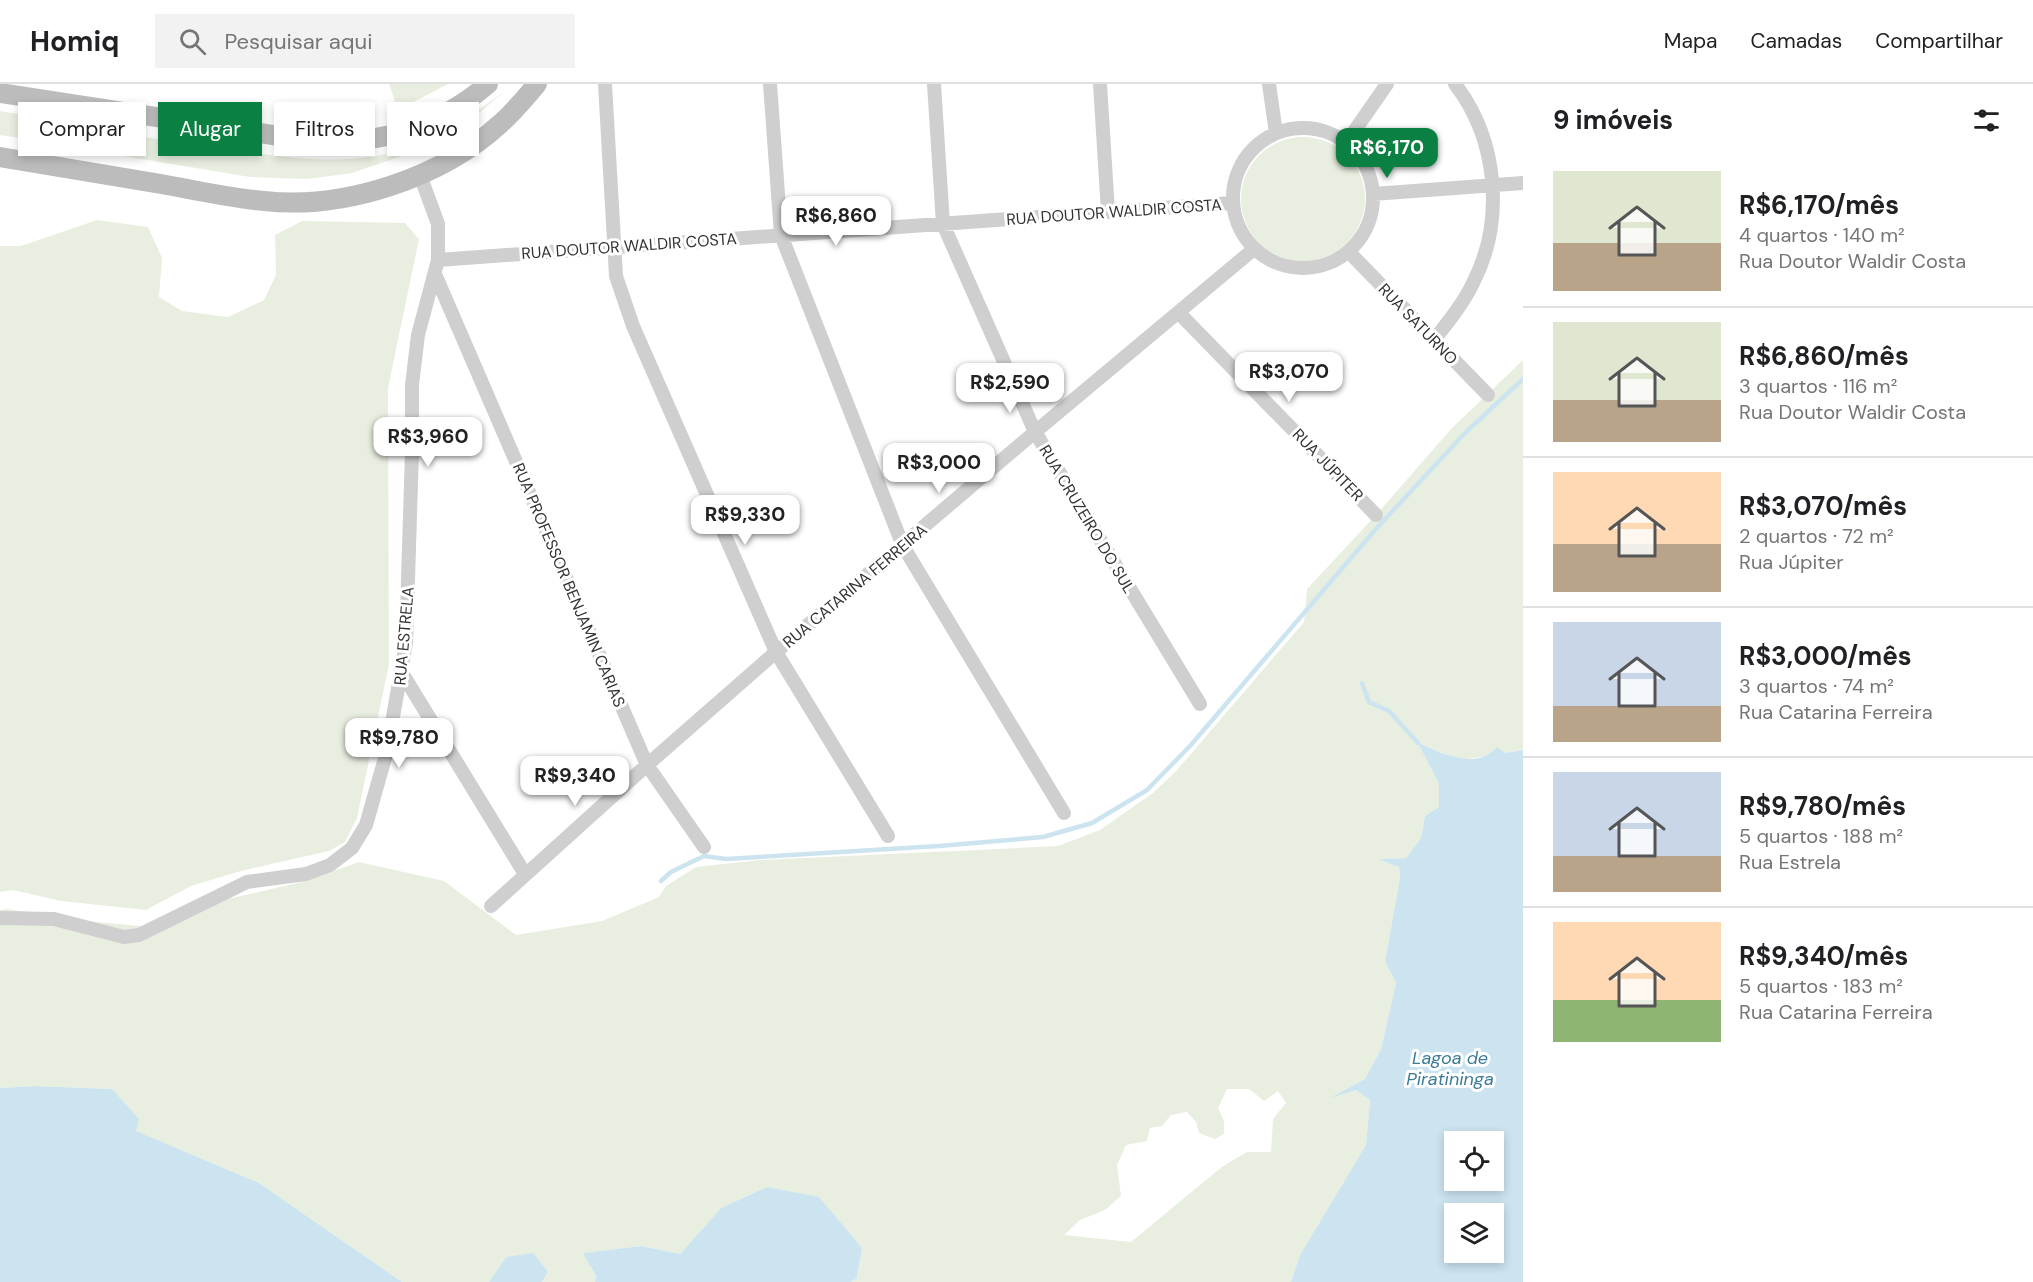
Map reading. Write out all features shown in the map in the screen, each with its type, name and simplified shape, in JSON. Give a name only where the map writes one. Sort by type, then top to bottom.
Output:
[{"type":"main road","points":[[0,93],[292,138],[328,141],[376,138],[404,132],[445,114],[488,84]]},
{"type":"main road","points":[[0,157],[265,202],[329,200],[363,193],[420,175],[461,153],[499,126],[537,84]]},
{"type":"street","points":[[770,84],[781,235],[903,546],[1064,813]]},
{"type":"street","name":"RUA CRUZEIRO DO SUL","points":[[934,84],[943,224],[1035,432],[1200,704]]},
{"type":"street","points":[[1100,84],[1108,212]]},
{"type":"street","points":[[1269,84],[1276,133]]},
{"type":"street","points":[[1346,143],[1386,84]]},
{"type":"street","points":[[1434,340],[1474,282],[1490,235],[1493,210],[1490,160],[1483,136],[1474,113],[1455,84]]},
{"type":"street","points":[[605,85],[616,276],[633,326],[776,652],[888,836]]},
{"type":"street","name":"RUA DOUTOR WALDIR COSTA","points":[[1288,130],[1325,131],[1346,143],[1360,157],[1365,166],[1373,194],[1372,213],[1366,230],[1348,252],[1331,263],[1300,269],[1270,261],[1254,249],[1238,226],[1232,203],[1234,181],[1243,161],[1257,145],[1276,133],[1288,130]]},
{"type":"street","points":[[420,175],[438,224],[438,260]]},
{"type":"street","points":[[1373,194],[1523,183]]},
{"type":"street","name":"RUA DOUTOR WALDIR COSTA","points":[[438,260],[1232,203]]},
{"type":"street","name":"RUA CATARINA FERREIRA","points":[[490,906],[776,652],[1254,249]]},
{"type":"street","name":"RUA SATURNO","points":[[1348,252],[1488,395]]},
{"type":"street","name":"RUA ESTRELA","points":[[0,918],[54,919],[124,937],[139,934],[247,882],[306,874],[330,865],[352,848],[366,825],[387,751],[402,673],[409,586],[412,385],[418,335],[438,260]]},
{"type":"street","name":"RUA PROFESSOR BENJAMIN CARIAS","points":[[435,274],[647,765],[704,847]]},
{"type":"street","name":"RUA JÚPITER","points":[[1179,313],[1376,515]]},
{"type":"street","points":[[402,673],[525,874]]},
{"type":"green space","points":[[389,84],[448,84],[413,102],[395,102]]},
{"type":"green space","points":[[504,92],[479,113],[479,110]]},
{"type":"green space","points":[[0,111],[18,114],[18,138],[0,135]]},
{"type":"green space","points":[[146,137],[158,139],[158,156],[262,156],[262,154],[326,160],[387,154],[387,156],[402,156],[352,173],[307,179],[250,177],[123,156],[146,156]]},
{"type":"green space","points":[[1303,137],[1327,142],[1347,155],[1360,175],[1365,199],[1360,223],[1347,243],[1327,256],[1303,261],[1279,256],[1259,243],[1246,223],[1241,199],[1246,175],[1259,155],[1279,142]]},
{"type":"green space","points":[[97,220],[148,227],[162,258],[159,297],[182,311],[228,317],[264,300],[276,275],[275,235],[302,221],[405,223],[419,239],[388,388],[389,664],[357,818],[345,842],[329,851],[241,871],[191,886],[146,910],[61,901],[13,890],[0,892],[0,246],[21,246]]},
{"type":"green space","points":[[1523,360],[1523,750],[1462,760],[1419,744],[1439,784],[1439,807],[1425,816],[1421,838],[1406,858],[1381,859],[1399,867],[1400,877],[1385,962],[1396,983],[1381,1049],[1365,1079],[1334,1096],[1356,1090],[1370,1100],[1366,1145],[1300,1255],[1291,1282],[851,1282],[857,1278],[862,1248],[819,1198],[767,1187],[721,1208],[680,1254],[641,1246],[584,1253],[596,1277],[595,1282],[542,1282],[548,1272],[506,1257],[489,1282],[402,1282],[259,1183],[135,1131],[112,1089],[34,1086],[0,1088],[0,910],[152,927],[192,907],[302,882],[359,862],[444,881],[516,935],[602,921],[659,897],[666,886],[696,867],[761,860],[1058,846],[1100,830],[1153,793],[1177,770],[1304,622],[1307,589],[1451,429]],"holes":[[[1227,1089],[1249,1089],[1264,1101],[1278,1091],[1286,1103],[1273,1119],[1271,1152],[1247,1152],[1223,1166],[1131,1242],[1064,1235],[1080,1220],[1105,1210],[1121,1196],[1117,1165],[1126,1145],[1147,1141],[1150,1128],[1162,1126],[1171,1115],[1187,1112],[1196,1122],[1199,1133],[1215,1139],[1224,1134],[1224,1121],[1218,1108]]]},
{"type":"water","name":"Lagoa de Piratininga","points":[[1418,743],[1448,755],[1469,759],[1489,754],[1497,747],[1505,753],[1523,750],[1523,1282],[1291,1282],[1300,1255],[1366,1145],[1370,1100],[1356,1090],[1330,1098],[1365,1079],[1381,1049],[1396,983],[1385,962],[1400,877],[1399,867],[1379,859],[1406,858],[1421,838],[1425,816],[1439,807],[1439,784]]},
{"type":"water","points":[[34,1086],[112,1089],[139,1119],[136,1131],[259,1183],[402,1282],[0,1282],[0,1088]]},
{"type":"water","points":[[767,1187],[819,1197],[862,1248],[857,1278],[851,1282],[595,1282],[596,1276],[583,1253],[641,1246],[680,1254],[721,1208]]},
{"type":"water","points":[[533,1253],[548,1272],[542,1282],[489,1282],[506,1257]]},
{"type":"waterway","points":[[661,881],[671,872],[704,856],[726,859],[939,846],[1043,837],[1092,823],[1147,790],[1190,746],[1375,530],[1465,433],[1523,379]]},
{"type":"waterway","points":[[1362,683],[1369,702],[1389,711],[1418,743]]}]
